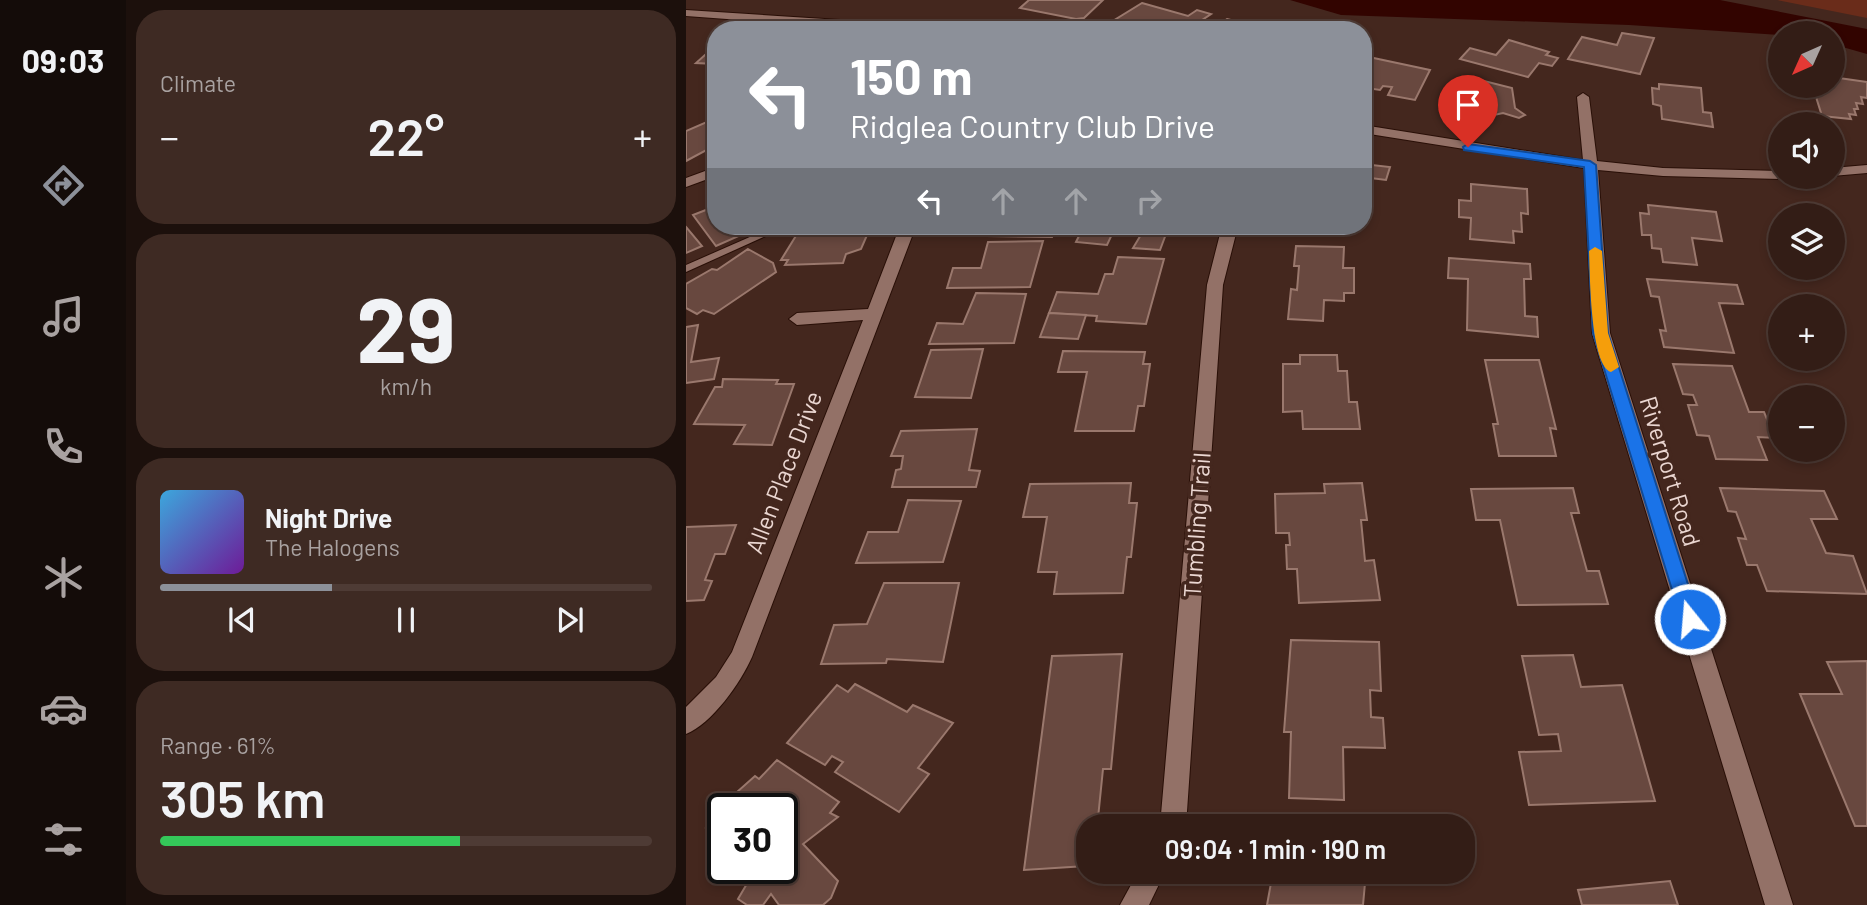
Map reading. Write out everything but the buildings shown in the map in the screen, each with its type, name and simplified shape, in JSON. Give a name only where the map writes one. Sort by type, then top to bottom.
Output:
[{"type":"street","points":[[686,23],[692,14],[713,0]]},
{"type":"street","points":[[692,14],[798,21]]},
{"type":"street","name":"Riverport Road","points":[[1583,97],[1601,333],[1779,905]]},
{"type":"street","points":[[1372,131],[1590,165],[1663,172],[1768,175]]},
{"type":"street","points":[[1845,171],[1867,169]]},
{"type":"street","points":[[686,183],[707,175]]},
{"type":"street","name":"Allen Place Drive","points":[[686,723],[724,685],[741,657],[904,235]]},
{"type":"street","name":"Tumbling Trail","points":[[1174,814],[1215,285],[1228,235]]},
{"type":"street","points":[[797,318],[872,314]]},
{"type":"street","points":[[1134,905],[1145,884]]},
{"type":"lane","points":[[686,269],[763,235]]},
{"type":"shaded area","points":[[1290,0],[1720,0],[1826,21],[1768,21],[1768,34],[1629,25],[1341,15]]},
{"type":"shaded area","points":[[1777,0],[1867,0],[1867,18]]},
{"type":"shaded area","points":[[1845,25],[1867,29],[1867,54],[1845,48]]},
{"type":"slow traffic","points":[[1595,251],[1601,333],[1611,367]]},
{"type":"route","points":[[1468,147],[1590,165],[1601,333],[1690,619]]}]
